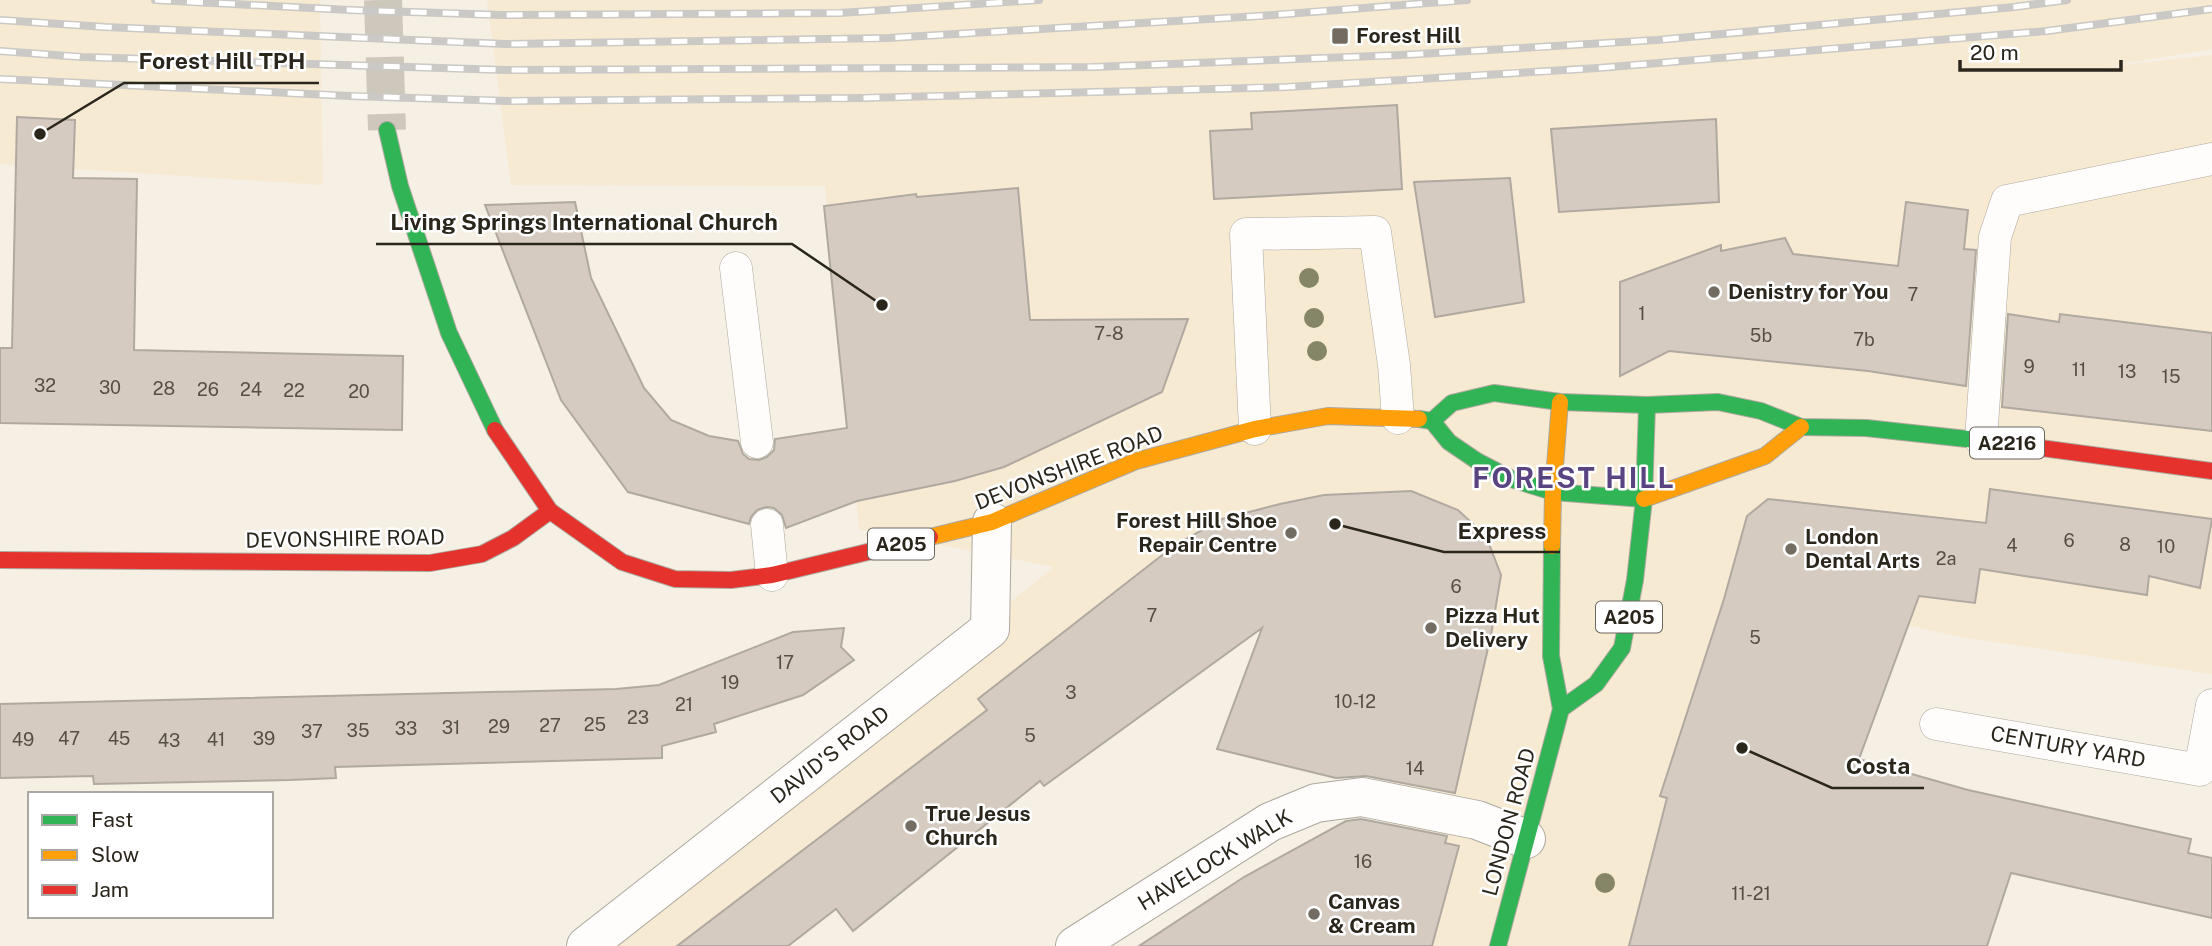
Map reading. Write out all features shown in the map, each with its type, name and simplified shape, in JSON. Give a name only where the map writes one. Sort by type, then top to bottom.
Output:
[{"type":"main road","name":"A205","points":[[387,130],[400,187],[449,334],[499,439],[550,511]]},
{"type":"main road","points":[[1647,405],[1560,402],[1494,393],[1452,403],[1432,421],[1449,442],[1477,461],[1514,480],[1553,492],[1644,499],[1765,456],[1801,427]]},
{"type":"main road","name":"LONDON ROAD","points":[[1498,946],[1561,709],[1552,656],[1553,492],[1560,402]]},
{"type":"main road","name":"A2216","points":[[1647,405],[1718,402],[1761,411],[1801,427],[1866,428],[1981,440],[2212,471]]},
{"type":"main road","name":"A205","points":[[1561,709],[1596,684],[1622,648],[1631,612],[1644,499],[1647,405]]},
{"type":"main road","name":"DEVONSHIRE ROAD","points":[[0,560],[429,563],[482,554],[513,538],[550,511],[622,562],[675,579],[731,580],[772,575],[992,522],[1136,461],[1255,429],[1328,416],[1432,421]]},
{"type":"street","name":"DAVID'S ROAD","points":[[586,946],[989,629],[992,522]]},
{"type":"street","name":"HAVELOCK WALK","points":[[1075,946],[1270,822],[1316,803],[1362,797],[1478,820],[1526,839]]},
{"type":"lane","points":[[1981,440],[1995,237],[2007,201],[2212,159]]},
{"type":"lane","points":[[1255,429],[1246,234],[1375,232],[1394,365],[1398,418]]},
{"type":"lane","points":[[736,268],[757,442]]},
{"type":"lane","points":[[767,525],[772,575]]},
{"type":"lane","name":"CENTURY YARD","points":[[1936,724],[2206,772],[2212,705]]},
{"type":"shaded area","points":[[0,0],[320,0],[323,185],[0,164]]},
{"type":"shaded area","points":[[487,0],[2212,0],[2212,49],[2103,67],[2212,55],[2212,674],[1960,637],[1852,613],[1785,855],[1987,946],[1351,946],[1444,569],[1315,576],[762,946],[582,946],[1054,567],[859,529],[825,186],[511,185]]},
{"type":"building","name":"Forest Hill","points":[[1397,105],[1402,189],[1214,199],[1210,131],[1252,129],[1251,113]]},
{"type":"building","points":[[17,117],[75,120],[73,178],[137,179],[134,350],[403,356],[402,430],[0,423],[0,348],[12,348]]},
{"type":"building","points":[[1716,119],[1719,202],[1559,212],[1551,129]]},
{"type":"building","points":[[1510,178],[1524,302],[1435,317],[1414,182]]},
{"type":"building","points":[[1018,188],[1030,320],[1188,319],[1162,392],[1004,467],[955,481],[857,501],[786,528],[782,515],[774,508],[757,510],[749,524],[628,492],[561,400],[485,205],[575,202],[591,278],[644,388],[671,420],[709,436],[738,441],[743,454],[749,459],[759,460],[774,450],[775,439],[847,428],[824,206],[916,194],[917,197]]},
{"type":"building","points":[[1906,202],[1968,210],[1964,249],[1976,250],[1966,386],[1868,371],[1669,351],[1620,376],[1620,282],[1721,245],[1721,251],[1785,238],[1793,254],[1898,266]]},
{"type":"building","points":[[2008,314],[2059,322],[2060,314],[2212,333],[2212,431],[2002,407]]},
{"type":"building","points":[[1990,489],[2212,519],[2200,588],[2149,576],[2147,595],[1980,569],[1975,603],[1919,596],[1859,759],[1968,790],[2191,839],[2188,853],[2212,858],[2212,918],[2011,873],[1987,946],[1629,946],[1667,798],[1660,796],[1724,599],[1747,516],[1768,499],[1986,523]]},
{"type":"building","points":[[1411,491],[1458,510],[1486,536],[1501,575],[1491,635],[1455,793],[1366,776],[1336,778],[1217,749],[1262,628],[1044,786],[1040,781],[853,931],[836,909],[788,946],[677,946],[987,710],[978,699],[1175,545],[1222,519],[1280,504],[1324,495]]},
{"type":"building","points":[[844,628],[841,647],[854,660],[803,695],[714,724],[716,732],[662,746],[662,758],[335,767],[336,778],[290,780],[94,784],[93,776],[0,778],[0,704],[616,689],[659,685],[793,632]]},
{"type":"building","points":[[1361,819],[1447,836],[1445,843],[1459,846],[1432,946],[1139,946],[1244,877],[1346,821]]},
{"type":"tunnel","points":[[383,0],[387,130]]},
{"type":"railway","points":[[155,0],[501,15],[839,13],[1039,0]]},
{"type":"railway","points":[[0,20],[506,44],[888,38],[1259,16],[1467,0]]},
{"type":"railway","points":[[0,51],[82,57],[506,70],[1094,67],[1401,55],[1657,40],[2067,0]]},
{"type":"railway","points":[[0,79],[509,101],[863,98],[1287,87],[1598,68],[2047,31],[2212,9]]},
{"type":"traffic: fast","points":[[387,130],[400,186],[449,333],[495,430]]},
{"type":"traffic: fast","points":[[1432,421],[1452,403],[1494,393],[1560,402],[1647,405],[1644,499],[1635,580],[1622,648],[1596,684],[1561,709]]},
{"type":"traffic: fast","points":[[1647,405],[1718,402],[1761,411],[1801,427],[1866,428],[2004,443]]},
{"type":"traffic: fast","points":[[1419,419],[1432,421],[1449,442],[1477,461],[1514,480],[1553,492],[1644,499]]},
{"type":"traffic: fast","points":[[1498,946],[1561,709],[1551,656],[1552,546]]},
{"type":"traffic: slow","points":[[1552,546],[1560,402]]},
{"type":"traffic: slow","points":[[930,537],[992,522],[1136,461],[1255,429],[1328,416],[1419,419]]},
{"type":"traffic: slow","points":[[1644,499],[1765,456],[1801,427]]},
{"type":"traffic: jam","points":[[495,430],[550,511],[622,562],[675,579],[731,580],[772,575],[930,537]]},
{"type":"traffic: jam","points":[[2004,443],[2212,471]]},
{"type":"traffic: jam","points":[[0,560],[430,563],[482,554],[513,538],[550,511]]},
{"type":"place","name":"Forest Hill","points":[[1340,36]]},
{"type":"place","name":"Forest Hill TPH","points":[[40,134]]},
{"type":"place","name":"Denistry for You","points":[[1714,292]]},
{"type":"place","name":"Living Springs International Church","points":[[882,305]]},
{"type":"place","name":"Express","points":[[1335,524]]},
{"type":"place","name":"Forest Hill Shoe Repair Centre","points":[[1291,533]]},
{"type":"place","name":"London Dental Arts","points":[[1791,549]]},
{"type":"place","name":"Pizza Hut Delivery","points":[[1431,628]]},
{"type":"place","name":"Costa","points":[[1742,748]]},
{"type":"place","name":"True Jesus Church","points":[[911,826]]},
{"type":"place","name":"Canvas & Cream","points":[[1314,914]]},
{"type":"district","name":"FOREST HILL","points":[[1574,478]]}]
